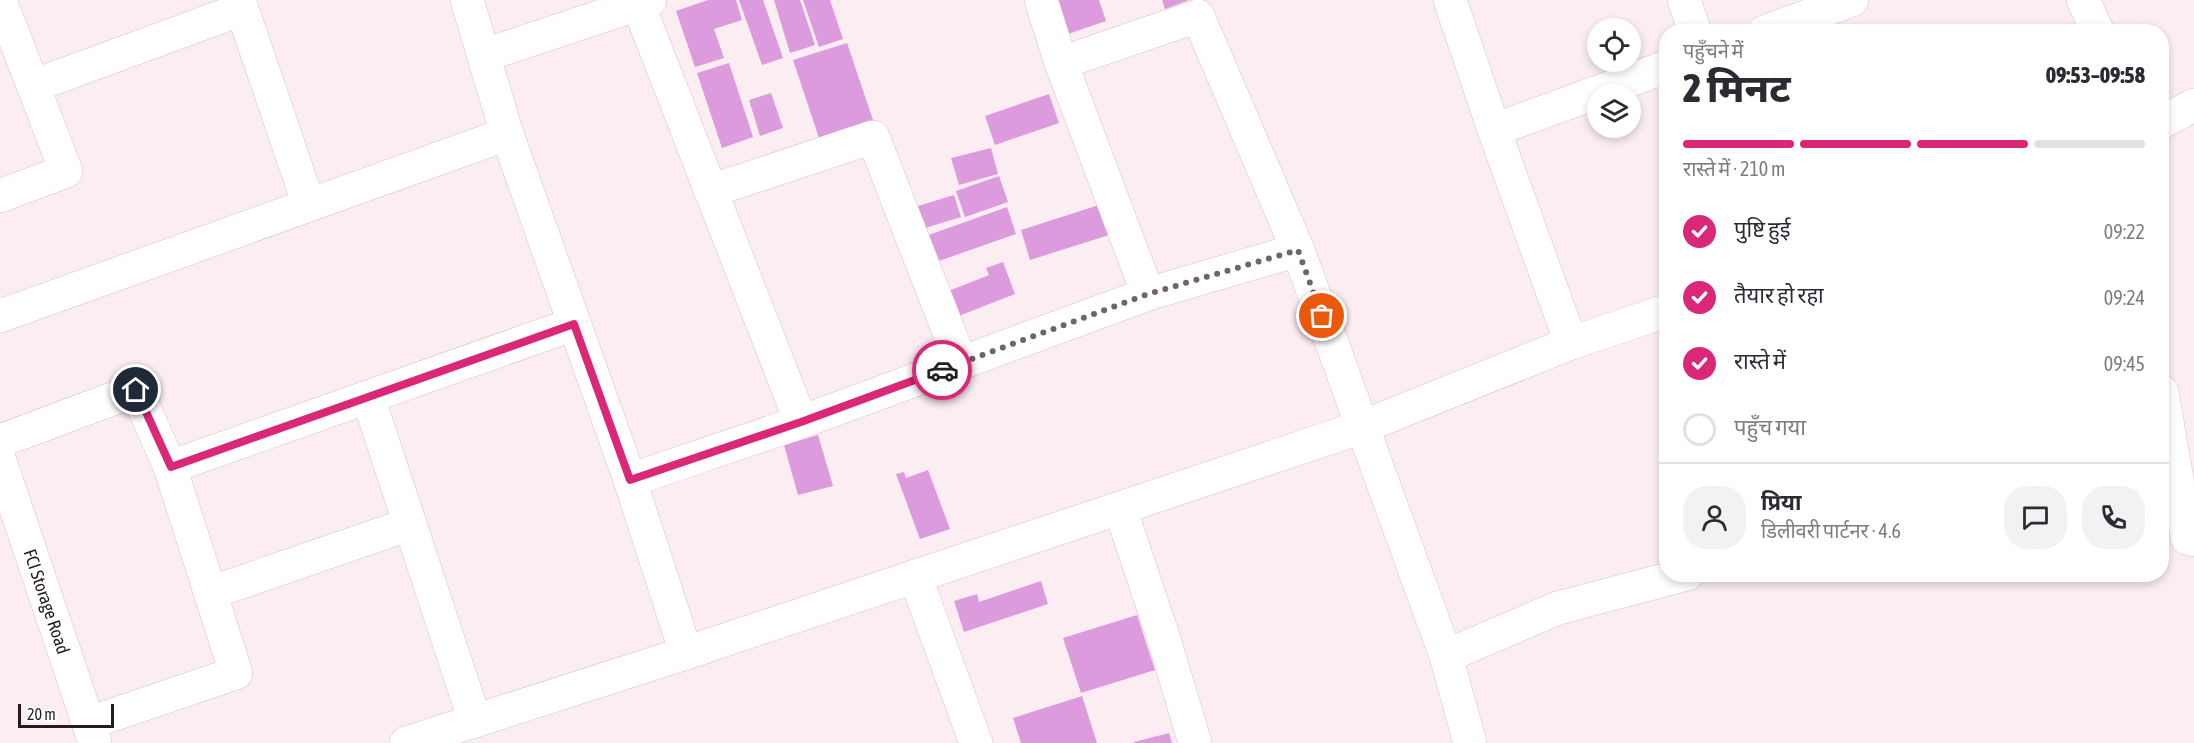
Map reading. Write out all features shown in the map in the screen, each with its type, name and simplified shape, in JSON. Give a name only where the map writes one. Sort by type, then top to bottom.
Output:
[{"type":"street","points":[[0,0],[66,171],[0,196]]},
{"type":"street","points":[[467,0],[507,134],[630,480],[686,653]]},
{"type":"street","points":[[1041,0],[1061,63],[1148,294]]},
{"type":"street","points":[[1450,0],[1571,343]]},
{"type":"street","points":[[1684,0],[1692,24]]},
{"type":"street","points":[[1786,24],[1852,0]]},
{"type":"street","points":[[2084,0],[2094,24]]},
{"type":"street","points":[[485,55],[644,2],[710,191],[801,422]]},
{"type":"street","points":[[33,86],[241,5],[309,205]]},
{"type":"street","points":[[1061,63],[1198,16],[1298,250],[1446,656],[1470,743]]},
{"type":"street","points":[[1494,130],[1659,70]]},
{"type":"street","points":[[2169,118],[2194,105]]},
{"type":"street","points":[[0,316],[507,134]]},
{"type":"street","points":[[710,191],[873,137],[961,363]]},
{"type":"street","points":[[630,480],[801,422],[1148,294],[1298,250]]},
{"type":"street","points":[[406,743],[686,653],[1362,427],[1571,343],[1659,313]]},
{"type":"street","points":[[171,467],[574,324]]},
{"type":"street","points":[[0,441],[136,390],[171,467],[236,673],[92,733]]},
{"type":"street","points":[[368,397],[475,721]]},
{"type":"street","name":"FCI Storage Road","points":[[0,461],[92,733]]},
{"type":"street","points":[[2169,484],[2187,538],[2194,540]]},
{"type":"street","points":[[1120,508],[1164,639],[1195,743]]},
{"type":"street","points":[[210,593],[410,524]]},
{"type":"street","points":[[915,576],[976,743]]},
{"type":"street","points":[[1446,656],[1558,608],[1659,581]]},
{"type":"building","points":[[708,0],[736,0],[742,20],[714,29],[724,58],[695,67],[676,11]]},
{"type":"building","points":[[739,0],[763,0],[783,58],[762,65]]},
{"type":"building","points":[[774,0],[800,0],[815,45],[790,53]]},
{"type":"building","points":[[803,0],[830,0],[843,39],[819,47]]},
{"type":"building","points":[[1053,0],[1099,0],[1106,21],[1065,35]]},
{"type":"building","points":[[1162,0],[1189,0],[1165,9]]},
{"type":"building","points":[[847,43],[874,123],[820,141],[793,60]]},
{"type":"building","points":[[729,63],[753,137],[722,148],[697,73]]},
{"type":"building","points":[[771,93],[783,128],[760,136],[749,100]]},
{"type":"building","points":[[1049,94],[1059,123],[995,145],[985,116]]},
{"type":"building","points":[[991,148],[998,174],[959,185],[951,158]]},
{"type":"building","points":[[999,176],[1008,202],[965,217],[956,191]]},
{"type":"building","points":[[954,195],[961,217],[922,229],[915,207]]},
{"type":"building","points":[[1099,205],[1109,235],[1030,260],[1021,230]]},
{"type":"building","points":[[1007,207],[1016,234],[936,262],[926,236]]},
{"type":"building","points":[[1003,262],[1015,294],[956,317],[946,292],[989,275],[986,268]]},
{"type":"building","points":[[818,435],[833,486],[798,495],[784,445]]},
{"type":"building","points":[[928,470],[950,529],[920,539],[896,474],[904,472],[906,478]]},
{"type":"building","points":[[1041,581],[1048,604],[964,632],[954,601],[977,594],[979,602]]},
{"type":"building","points":[[1137,615],[1155,670],[1081,693],[1063,638]]},
{"type":"building","points":[[1082,696],[1097,743],[1021,743],[1013,718]]},
{"type":"building","points":[[1169,733],[1172,743],[1134,743],[1134,742]]},
{"type":"way so far","points":[[942,370],[1148,294],[1298,250],[1322,316]]},
{"type":"route","points":[[136,390],[171,467],[574,324],[630,480],[801,422],[942,370]]}]
